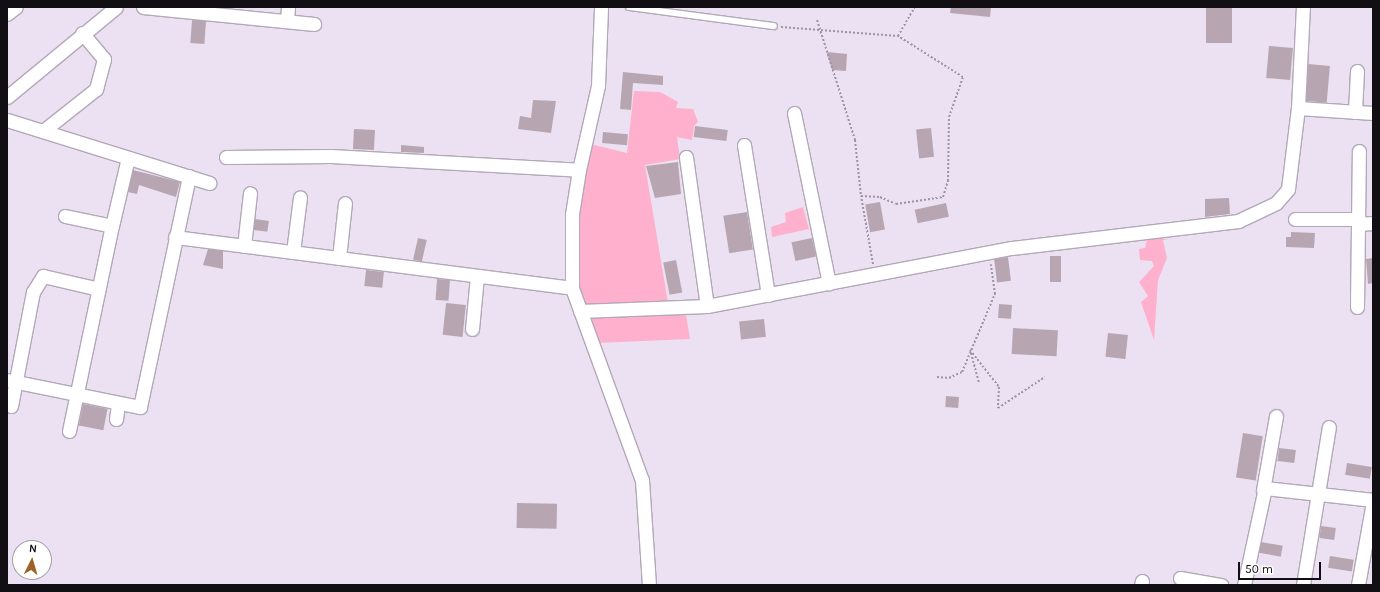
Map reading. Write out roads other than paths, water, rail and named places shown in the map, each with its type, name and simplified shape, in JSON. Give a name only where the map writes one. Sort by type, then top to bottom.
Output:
[{"type":"street","points":[[7,14],[16,7]]},
{"type":"street","points":[[7,97],[82,33],[116,7]]},
{"type":"street","points":[[143,7],[236,12],[314,24]]},
{"type":"street","points":[[287,21],[288,7]]},
{"type":"street","points":[[601,7],[598,86],[579,170],[570,246],[572,288],[642,480],[649,585]]},
{"type":"street","points":[[580,311],[707,306],[990,252],[1238,221],[1286,193],[1298,108],[1303,7]]},
{"type":"street","points":[[42,131],[96,89],[104,59],[82,33]]},
{"type":"street","points":[[1355,112],[1358,72]]},
{"type":"street","points":[[1298,108],[1373,114]]},
{"type":"street","points":[[794,114],[829,283]]},
{"type":"street","points":[[7,120],[208,183]]},
{"type":"street","points":[[744,145],[768,295]]},
{"type":"street","points":[[1357,307],[1359,151]]},
{"type":"street","points":[[226,157],[331,156],[579,170]]},
{"type":"street","points":[[686,157],[707,306]]},
{"type":"street","points":[[69,432],[112,226],[128,158]]},
{"type":"street","points":[[11,381],[118,405],[140,407],[188,176]]},
{"type":"street","points":[[244,246],[250,193]]},
{"type":"street","points":[[293,252],[300,197]]},
{"type":"street","points":[[339,258],[345,203]]},
{"type":"street","points":[[64,216],[112,226]]},
{"type":"street","points":[[1295,219],[1359,221],[1373,223]]},
{"type":"street","points":[[175,237],[572,288]]},
{"type":"street","points":[[11,406],[11,381],[33,292],[43,276],[99,289]]},
{"type":"street","points":[[472,329],[476,276]]},
{"type":"street","points":[[116,419],[118,405]]},
{"type":"street","points":[[1244,585],[1264,490],[1276,416]]},
{"type":"street","points":[[1303,585],[1329,427]]},
{"type":"street","points":[[1264,490],[1318,494],[1373,501],[1358,585]]},
{"type":"street","points":[[1187,581],[1221,585]]},
{"type":"lane","points":[[629,7],[774,26]]}]
